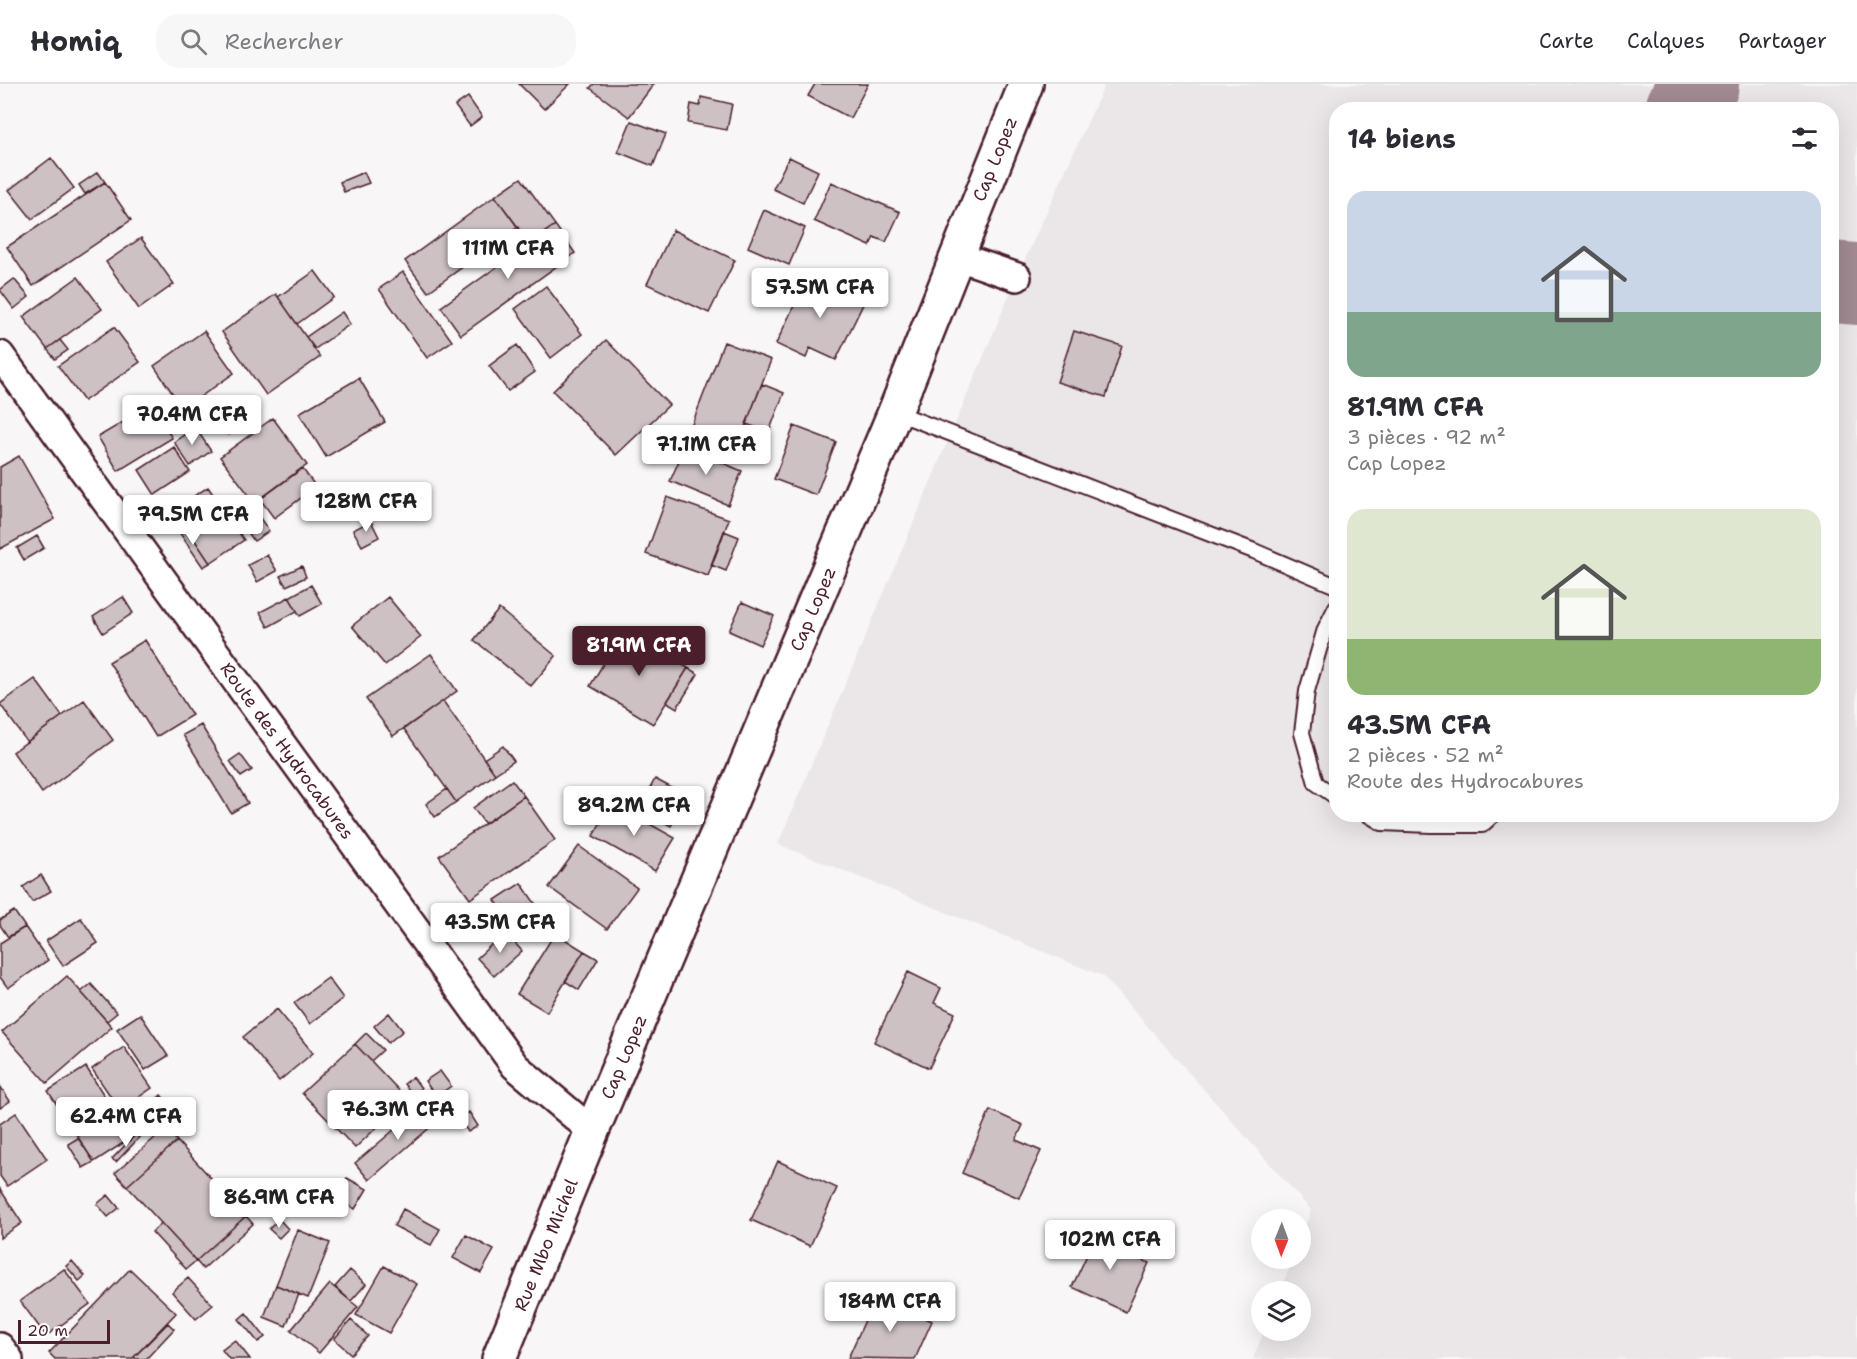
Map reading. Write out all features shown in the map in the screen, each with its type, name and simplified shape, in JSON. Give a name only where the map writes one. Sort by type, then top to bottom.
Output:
[{"type":"street","name":"Cap Lopez","points":[[592,1131],[895,412],[1026,84]]},
{"type":"street","points":[[956,256],[1017,277]]},
{"type":"street","name":"Route des Hydrocabures","points":[[0,355],[515,1066],[592,1131]]},
{"type":"street","name":"Rue Mbo Michel","points":[[499,1359],[592,1131]]},
{"type":"street","points":[[0,1347],[9,1359]]},
{"type":"lane","points":[[895,412],[1254,551],[1329,583]]},
{"type":"lane","points":[[1329,620],[1324,629],[1307,691],[1302,733],[1316,783],[1329,792]]},
{"type":"lane","points":[[1380,822],[1431,825],[1482,825],[1485,822]]},
{"type":"shaded area","points":[[1105,84],[1857,84],[1857,1359],[1253,1359],[1260,1341],[1311,1341],[1311,1281],[1284,1281],[1289,1269],[1311,1269],[1311,1209],[1103,976],[778,844],[1017,277]]},
{"type":"building","points":[[519,84],[570,84],[544,109]]},
{"type":"building","points":[[594,84],[654,84],[629,117],[590,88]]},
{"type":"building","points":[[815,84],[868,84],[850,118],[808,96]]},
{"type":"building","points":[[468,97],[482,117],[470,126],[455,106]]},
{"type":"building","points":[[701,97],[732,104],[727,130],[688,123],[691,104],[700,106]]},
{"type":"building","points":[[631,121],[666,134],[653,166],[618,152]]},
{"type":"building","points":[[789,157],[818,171],[803,203],[773,189]]},
{"type":"building","points":[[51,158],[74,188],[32,219],[9,190]]},
{"type":"building","points":[[98,172],[105,182],[85,194],[79,185]]},
{"type":"building","points":[[364,172],[369,183],[344,192],[340,182]]},
{"type":"building","points":[[521,178],[555,225],[529,243],[495,196]]},
{"type":"building","points":[[105,182],[131,220],[33,286],[7,247]]},
{"type":"building","points":[[831,182],[900,212],[886,242],[874,237],[870,246],[814,221]]},
{"type":"building","points":[[495,196],[518,227],[428,292],[405,261]]},
{"type":"building","points":[[764,210],[805,228],[789,265],[748,247]]},
{"type":"building","points":[[555,225],[575,253],[461,335],[441,307]]},
{"type":"building","points":[[673,230],[735,260],[709,313],[647,284]]},
{"type":"building","points":[[141,238],[174,284],[139,309],[106,262]]},
{"type":"building","points":[[315,271],[334,297],[297,324],[278,297]]},
{"type":"building","points":[[403,272],[452,341],[427,358],[379,289]]},
{"type":"building","points":[[809,274],[865,300],[836,360],[810,348],[806,358],[776,344]]},
{"type":"building","points":[[78,277],[102,309],[47,349],[23,317]]},
{"type":"building","points":[[14,279],[29,297],[14,309],[0,290]]},
{"type":"building","points":[[546,286],[582,334],[551,358],[515,309]]},
{"type":"building","points":[[276,294],[320,357],[266,395],[222,332]]},
{"type":"building","points":[[342,312],[350,324],[315,349],[306,337]]},
{"type":"building","points":[[114,327],[140,362],[84,401],[58,366]]},
{"type":"building","points":[[204,331],[234,373],[183,409],[154,366]]},
{"type":"building","points":[[1074,331],[1122,346],[1106,397],[1057,382]]},
{"type":"building","points":[[60,340],[68,350],[55,359],[47,349]]},
{"type":"building","points":[[606,340],[669,405],[616,455],[553,391]]},
{"type":"building","points":[[724,342],[771,360],[734,455],[687,437]]},
{"type":"building","points":[[517,345],[535,372],[508,391],[489,366]]},
{"type":"building","points":[[359,378],[385,422],[326,457],[299,413]]},
{"type":"building","points":[[762,384],[784,393],[769,432],[746,424]]},
{"type":"building","points":[[152,405],[172,438],[118,471],[98,437]]},
{"type":"building","points":[[273,418],[307,465],[255,503],[220,457]]},
{"type":"building","points":[[234,422],[238,428],[228,435],[224,428]]},
{"type":"building","points":[[794,426],[836,442],[816,495],[774,479]]},
{"type":"building","points":[[195,427],[211,451],[190,466],[174,442]]},
{"type":"building","points":[[174,447],[190,472],[155,495],[139,470]]},
{"type":"building","points":[[685,447],[742,471],[728,505],[670,481]]},
{"type":"building","points":[[19,456],[55,519],[0,549],[0,467]]},
{"type":"building","points":[[302,468],[316,487],[274,518],[260,499]]},
{"type":"building","points":[[208,487],[244,540],[210,563],[174,509]]},
{"type":"building","points":[[667,497],[729,519],[708,576],[646,554]]},
{"type":"building","points":[[246,498],[269,531],[254,541],[231,508]]},
{"type":"building","points":[[371,521],[379,537],[362,546],[353,530]]},
{"type":"building","points":[[184,524],[210,563],[203,567],[177,529]]},
{"type":"building","points":[[724,531],[739,537],[726,571],[711,565]]},
{"type":"building","points":[[37,536],[44,548],[24,560],[17,548]]},
{"type":"building","points":[[267,555],[277,571],[257,582],[248,565]]},
{"type":"building","points":[[302,566],[306,577],[286,586],[280,576]]},
{"type":"building","points":[[311,585],[322,604],[300,616],[289,597]]},
{"type":"building","points":[[123,597],[133,613],[103,633],[93,617]]},
{"type":"building","points":[[289,597],[297,611],[268,627],[260,612]]},
{"type":"building","points":[[388,597],[421,637],[385,665],[352,626]]},
{"type":"building","points":[[742,602],[774,616],[760,645],[729,631]]},
{"type":"building","points":[[499,609],[556,656],[531,686],[474,640]]},
{"type":"building","points":[[624,629],[688,668],[653,724],[590,686]]},
{"type":"building","points":[[145,640],[192,715],[156,737],[109,662]]},
{"type":"building","points":[[431,654],[457,691],[393,736],[366,699]]},
{"type":"building","points":[[688,668],[698,674],[677,708],[667,702]]},
{"type":"building","points":[[35,679],[62,716],[27,742],[0,704]]},
{"type":"building","points":[[84,700],[113,740],[42,793],[13,752]]},
{"type":"building","points":[[443,701],[495,774],[456,802],[404,729]]},
{"type":"building","points":[[201,725],[248,803],[231,813],[183,735]]},
{"type":"building","points":[[503,746],[514,761],[495,774],[484,759]]},
{"type":"building","points":[[240,754],[252,770],[241,777],[230,761]]},
{"type":"building","points":[[655,779],[687,796],[671,826],[639,809]]},
{"type":"building","points":[[512,780],[524,796],[485,824],[473,808]]},
{"type":"building","points":[[447,789],[456,802],[435,817],[426,804]]},
{"type":"building","points":[[524,796],[555,840],[470,899],[439,856]]},
{"type":"building","points":[[612,803],[675,838],[655,871],[593,836]]},
{"type":"building","points":[[579,846],[637,888],[607,929],[549,887]]},
{"type":"building","points":[[41,875],[51,891],[32,902],[23,887]]},
{"type":"building","points":[[521,883],[543,915],[517,932],[495,900]]},
{"type":"building","points":[[14,911],[25,927],[8,937],[0,925],[0,920]]},
{"type":"building","points":[[81,918],[98,943],[63,966],[46,941]]},
{"type":"building","points":[[25,927],[48,960],[8,988],[0,977],[0,943]]},
{"type":"building","points":[[505,932],[522,951],[494,976],[477,958]]},
{"type":"building","points":[[555,933],[584,951],[547,1012],[517,994]]},
{"type":"building","points":[[584,951],[598,959],[579,990],[565,981]]},
{"type":"building","points":[[908,972],[941,988],[934,1003],[955,1013],[929,1068],[874,1042]]},
{"type":"building","points":[[67,976],[112,1027],[47,1083],[2,1032]]},
{"type":"building","points":[[328,978],[343,998],[310,1024],[294,1003]]},
{"type":"building","points":[[91,984],[117,1013],[107,1021],[81,992]]},
{"type":"building","points":[[277,1009],[313,1053],[279,1081],[243,1037]]},
{"type":"building","points":[[389,1013],[403,1031],[388,1043],[374,1026]]},
{"type":"building","points":[[140,1014],[168,1056],[145,1070],[117,1029]]},
{"type":"building","points":[[366,1033],[383,1050],[371,1061],[355,1044]]},
{"type":"building","points":[[355,1044],[407,1099],[355,1148],[302,1093]]},
{"type":"building","points":[[124,1047],[152,1088],[120,1110],[92,1069]]},
{"type":"building","points":[[86,1067],[131,1138],[94,1162],[48,1091]]},
{"type":"building","points":[[440,1071],[451,1086],[436,1097],[425,1081]]},
{"type":"building","points":[[413,1077],[421,1088],[413,1095],[404,1084]]},
{"type":"building","points":[[0,1086],[10,1101],[0,1108]]},
{"type":"building","points":[[161,1095],[172,1107],[139,1138],[128,1127]]},
{"type":"building","points":[[137,1098],[140,1104],[124,1115],[120,1110]]},
{"type":"building","points":[[427,1102],[441,1118],[369,1180],[355,1163]]},
{"type":"building","points":[[990,1110],[1023,1125],[1016,1140],[1041,1151],[1019,1198],[962,1173]]},
{"type":"building","points":[[469,1112],[478,1126],[468,1132],[459,1118]]},
{"type":"building","points":[[16,1113],[47,1159],[7,1186],[0,1176],[0,1124]]},
{"type":"building","points":[[166,1128],[177,1141],[127,1186],[115,1173]]},
{"type":"building","points":[[136,1134],[139,1138],[116,1162],[112,1159]]},
{"type":"building","points":[[78,1138],[94,1162],[83,1168],[68,1144]]},
{"type":"building","points":[[177,1141],[246,1216],[196,1261],[127,1186]]},
{"type":"building","points":[[778,1161],[837,1188],[810,1246],[751,1220]]},
{"type":"building","points":[[347,1178],[367,1189],[355,1209],[336,1198]]},
{"type":"building","points":[[0,1189],[22,1223],[0,1238]]},
{"type":"building","points":[[108,1195],[119,1208],[108,1217],[97,1204]]},
{"type":"building","points":[[403,1209],[440,1229],[431,1245],[394,1226]]},
{"type":"building","points":[[246,1216],[253,1224],[203,1269],[196,1261]]},
{"type":"building","points":[[279,1219],[288,1229],[279,1238],[269,1229]]},
{"type":"building","points":[[161,1223],[196,1261],[186,1269],[152,1232]]},
{"type":"building","points":[[1101,1225],[1127,1237],[1120,1251],[1149,1263],[1126,1312],[1072,1287]]},
{"type":"building","points":[[298,1230],[330,1243],[308,1298],[276,1285]]},
{"type":"building","points":[[466,1235],[494,1250],[481,1273],[453,1258]]},
{"type":"building","points":[[72,1261],[85,1276],[79,1281],[66,1266]]},
{"type":"building","points":[[384,1266],[417,1284],[389,1333],[356,1315]]},
{"type":"building","points":[[64,1269],[90,1304],[46,1336],[20,1301]]},
{"type":"building","points":[[130,1269],[176,1313],[132,1359],[55,1359],[49,1353]]},
{"type":"building","points":[[350,1270],[366,1284],[351,1301],[335,1287]]},
{"type":"building","points":[[188,1278],[213,1305],[196,1319],[172,1292]]},
{"type":"building","points":[[330,1284],[358,1307],[319,1353],[291,1330]]},
{"type":"building","points":[[276,1285],[299,1294],[286,1326],[264,1317]]},
{"type":"building","points":[[876,1296],[932,1321],[915,1359],[848,1358]]},
{"type":"building","points":[[246,1313],[265,1337],[258,1342],[239,1319]]},
{"type":"building","points":[[351,1320],[368,1336],[351,1354],[334,1339]]},
{"type":"building","points":[[168,1323],[174,1329],[146,1359],[136,1359],[134,1357]]},
{"type":"building","points":[[235,1340],[250,1359],[229,1359],[222,1350]]},
{"type":"taxiway","points":[[1690,102],[1698,84]]},
{"type":"taxiway","points":[[1839,283],[1857,284]]}]
